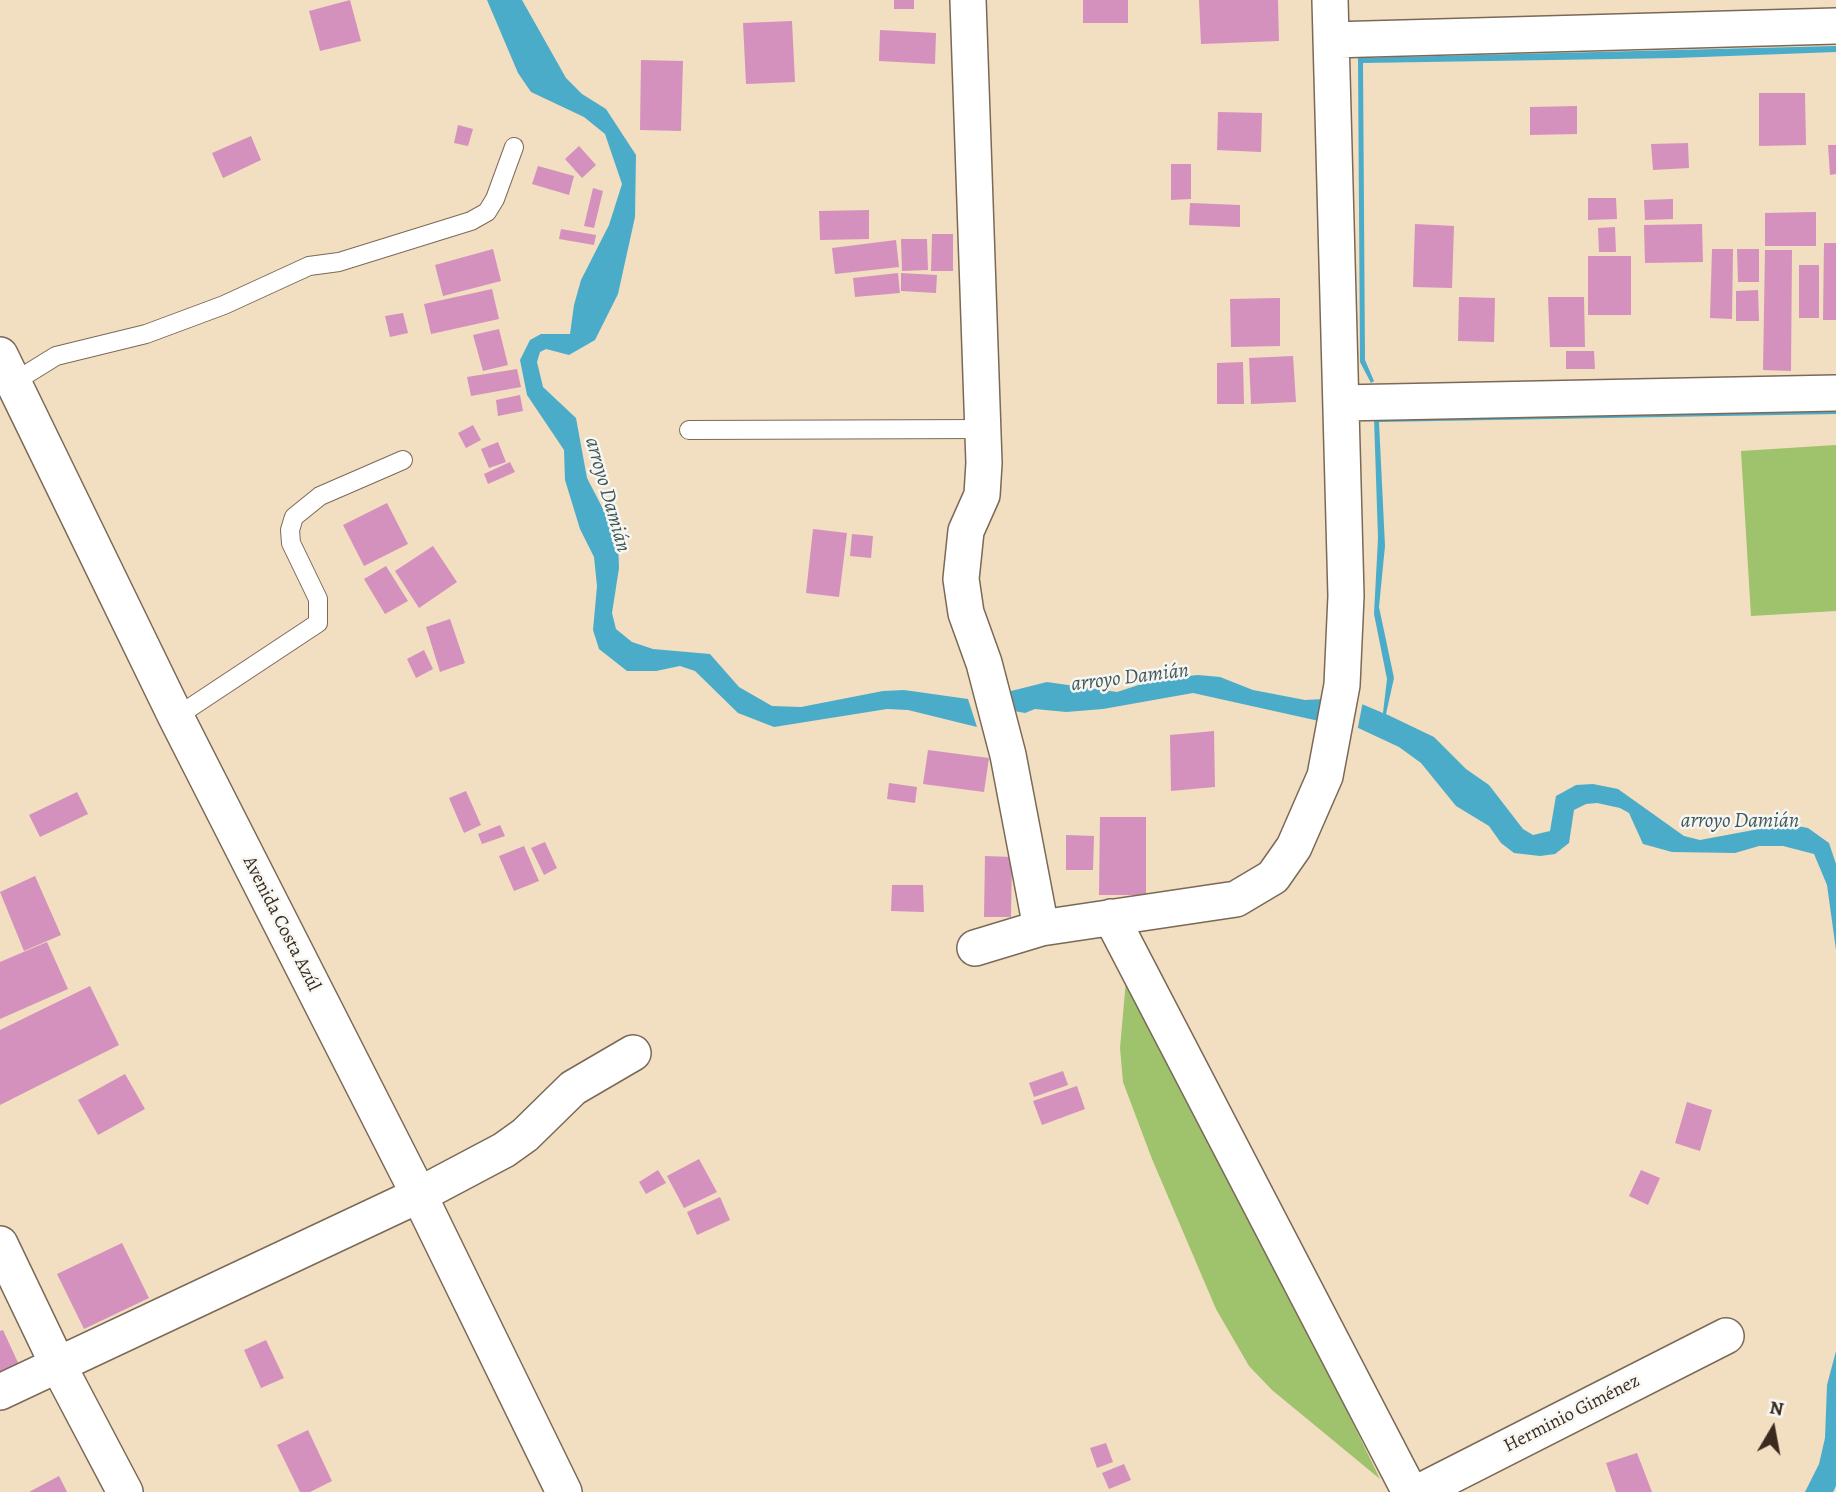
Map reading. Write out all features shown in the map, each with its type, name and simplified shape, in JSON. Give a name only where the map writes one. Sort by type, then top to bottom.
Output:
[{"type":"street","points":[[968,0],[984,429],[982,495],[967,531],[961,579],[966,613],[984,663],[1008,755],[1041,928]]},
{"type":"street","points":[[975,948],[1041,928],[1236,899],[1273,877],[1294,847],[1325,776],[1342,685],[1346,596],[1330,0]]},
{"type":"street","points":[[1331,40],[1836,26]]},
{"type":"street","name":"Avenida Costa Azúl","points":[[7,369],[176,716],[419,1195],[564,1492]]},
{"type":"street","points":[[1341,403],[1836,393]]},
{"type":"street","points":[[1111,917],[1410,1492]]},
{"type":"street","points":[[0,1392],[419,1195],[504,1150],[526,1135],[573,1088],[633,1053]]},
{"type":"street","points":[[0,1244],[57,1363],[125,1492]]},
{"type":"street","name":"Herminio Giménez","points":[[1419,1492],[1726,1336]]},
{"type":"lane","points":[[7,369],[146,334],[224,305],[309,266],[339,262],[471,221],[487,212],[495,199],[514,147]]},
{"type":"lane","points":[[689,430],[984,429]]},
{"type":"lane","points":[[176,716],[318,623],[318,599],[291,543],[289,530],[294,517],[320,496],[403,460]]},
{"type":"green space","points":[[1836,445],[1836,611],[1751,616],[1741,451]]},
{"type":"green space","points":[[1126,980],[1141,987],[1380,1479],[1272,1390],[1249,1366],[1216,1309],[1152,1159],[1123,1082],[1120,1048]]},
{"type":"water","points":[[487,0],[522,0],[566,78],[582,94],[606,109],[636,155],[635,217],[618,294],[595,340],[569,355],[546,349],[540,352],[537,362],[543,387],[576,418],[587,478],[618,538],[619,568],[612,613],[616,629],[632,642],[653,649],[710,654],[739,687],[772,706],[801,707],[883,691],[904,690],[968,699],[977,727],[908,710],[887,709],[774,727],[738,713],[695,671],[680,666],[656,671],[627,671],[599,649],[593,630],[597,586],[594,557],[580,529],[565,480],[564,450],[527,395],[520,360],[530,340],[541,334],[570,334],[581,280],[609,225],[622,184],[605,134],[584,117],[531,92],[518,73]]},
{"type":"water","points":[[1836,46],[1836,52],[1676,58],[1363,63],[1365,360],[1374,381],[1371,383],[1360,362],[1358,58]]},
{"type":"water","points":[[1836,410],[1836,414],[1379,422],[1385,546],[1379,607],[1394,678],[1386,714],[1434,737],[1466,769],[1489,785],[1523,829],[1533,835],[1550,831],[1556,796],[1576,785],[1593,784],[1618,789],[1684,836],[1700,840],[1759,829],[1797,826],[1808,828],[1829,843],[1836,864],[1836,950],[1827,885],[1814,854],[1783,846],[1759,846],[1735,853],[1672,852],[1643,844],[1629,813],[1597,803],[1586,804],[1574,810],[1569,843],[1555,854],[1540,856],[1514,853],[1501,843],[1489,826],[1456,806],[1421,763],[1399,747],[1354,726],[1357,702],[1383,713],[1387,679],[1374,614],[1378,538],[1374,418]]},
{"type":"water","points":[[1198,675],[1220,677],[1253,690],[1305,700],[1324,699],[1319,721],[1193,693],[1103,709],[1066,712],[1035,709],[1025,713],[1014,711],[1007,692],[1047,682],[1117,692],[1157,679]]},
{"type":"water","points":[[1836,1351],[1836,1486],[1833,1492],[1805,1492],[1819,1464],[1825,1438],[1827,1385]]},
{"type":"pier","points":[[1357,699],[1363,701],[1357,732],[1351,729]]},
{"type":"building","points":[[350,0],[361,41],[320,51],[309,11]]},
{"type":"building","points":[[894,0],[914,0],[914,9],[894,9]]},
{"type":"building","points":[[1083,0],[1128,0],[1128,23],[1083,23]]},
{"type":"building","points":[[1199,0],[1278,0],[1279,41],[1201,44]]},
{"type":"building","points":[[792,21],[795,82],[746,84],[743,23]]},
{"type":"building","points":[[880,30],[936,33],[935,64],[879,61]]},
{"type":"building","points":[[641,60],[683,61],[681,131],[640,130]]},
{"type":"building","points":[[1759,93],[1805,93],[1806,145],[1759,146]]},
{"type":"building","points":[[1577,106],[1577,134],[1530,135],[1530,107]]},
{"type":"building","points":[[1218,112],[1262,113],[1261,152],[1217,150]]},
{"type":"building","points":[[458,125],[473,129],[468,146],[454,143]]},
{"type":"building","points":[[251,136],[261,160],[223,178],[212,153]]},
{"type":"building","points":[[1688,143],[1689,168],[1653,170],[1651,144]]},
{"type":"building","points":[[1828,145],[1836,145],[1836,174],[1830,175]]},
{"type":"building","points":[[579,146],[596,165],[582,178],[565,159]]},
{"type":"building","points":[[1171,164],[1191,164],[1191,199],[1171,200]]},
{"type":"building","points":[[538,166],[574,176],[569,195],[532,184]]},
{"type":"building","points":[[593,188],[603,191],[594,228],[584,226]]},
{"type":"building","points":[[1588,198],[1616,198],[1617,219],[1588,220]]},
{"type":"building","points":[[1673,199],[1673,219],[1645,220],[1644,200]]},
{"type":"building","points":[[1190,203],[1240,205],[1240,227],[1189,225]]},
{"type":"building","points":[[869,210],[869,239],[820,240],[819,211]]},
{"type":"building","points":[[1816,212],[1816,246],[1765,246],[1765,213]]},
{"type":"building","points":[[1415,224],[1454,226],[1452,288],[1413,287]]},
{"type":"building","points":[[1702,224],[1703,262],[1645,263],[1644,225]]},
{"type":"building","points":[[1615,227],[1616,252],[1599,252],[1598,228]]},
{"type":"building","points":[[561,229],[596,235],[594,245],[559,239]]},
{"type":"building","points":[[932,234],[953,234],[953,271],[931,271]]},
{"type":"building","points":[[901,239],[927,239],[928,270],[902,271]]},
{"type":"building","points":[[896,240],[899,267],[835,274],[832,248]]},
{"type":"building","points":[[1824,243],[1836,243],[1836,320],[1823,320]]},
{"type":"building","points":[[493,249],[501,281],[443,296],[435,265]]},
{"type":"building","points":[[1712,249],[1733,249],[1732,319],[1710,318]]},
{"type":"building","points":[[1737,249],[1759,249],[1759,282],[1738,282]]},
{"type":"building","points":[[1765,250],[1792,250],[1791,371],[1763,370]]},
{"type":"building","points":[[1588,256],[1631,256],[1631,315],[1588,315]]},
{"type":"building","points":[[1799,265],[1819,265],[1819,318],[1799,318]]},
{"type":"building","points":[[898,273],[900,293],[855,297],[853,278]]},
{"type":"building","points":[[901,273],[937,275],[936,293],[901,291]]},
{"type":"building","points":[[492,289],[499,319],[431,334],[424,304]]},
{"type":"building","points":[[1758,290],[1759,321],[1736,321],[1736,291]]},
{"type":"building","points":[[1459,297],[1495,298],[1494,342],[1458,341]]},
{"type":"building","points":[[1548,297],[1584,297],[1585,347],[1550,347]]},
{"type":"building","points":[[1280,298],[1280,346],[1231,347],[1230,299]]},
{"type":"building","points":[[403,313],[408,333],[390,337],[385,316]]},
{"type":"building","points":[[499,329],[508,365],[483,371],[473,335]]},
{"type":"building","points":[[1566,351],[1594,351],[1595,369],[1566,369]]},
{"type":"building","points":[[1293,356],[1296,402],[1251,404],[1249,358]]},
{"type":"building","points":[[1243,362],[1244,404],[1217,404],[1217,363]]},
{"type":"building","points":[[517,369],[521,387],[471,396],[467,377]]},
{"type":"building","points":[[520,395],[523,411],[498,416],[496,400]]},
{"type":"building","points":[[473,425],[481,440],[466,448],[458,433]]},
{"type":"building","points":[[498,442],[506,462],[489,468],[481,449]]},
{"type":"building","points":[[510,462],[515,472],[488,484],[484,474]]},
{"type":"building","points":[[387,503],[408,544],[364,566],[343,525]]},
{"type":"building","points":[[813,529],[847,533],[839,597],[806,593]]},
{"type":"building","points":[[852,534],[873,536],[871,558],[850,556]]},
{"type":"building","points":[[433,546],[457,582],[419,608],[395,571]]},
{"type":"building","points":[[386,566],[408,601],[385,614],[364,579]]},
{"type":"building","points":[[450,619],[465,663],[440,672],[426,627]]},
{"type":"building","points":[[424,650],[433,669],[416,678],[407,659]]},
{"type":"building","points":[[1214,731],[1215,787],[1171,791],[1170,735]]},
{"type":"building","points":[[928,750],[989,758],[984,792],[923,784]]},
{"type":"building","points":[[889,783],[917,787],[915,803],[887,799]]},
{"type":"building","points":[[466,791],[481,825],[464,833],[449,798]]},
{"type":"building","points":[[77,792],[88,814],[40,837],[29,815]]},
{"type":"building","points":[[1100,817],[1146,817],[1146,895],[1099,895]]},
{"type":"building","points":[[500,825],[505,836],[482,844],[478,834]]},
{"type":"building","points":[[1066,835],[1094,836],[1093,870],[1066,870]]},
{"type":"building","points":[[545,842],[557,868],[544,875],[531,848]]},
{"type":"building","points":[[524,846],[539,881],[514,891],[499,856]]},
{"type":"building","points":[[985,856],[1012,857],[1011,917],[984,917]]},
{"type":"building","points":[[35,876],[61,935],[24,951],[0,892]]},
{"type":"building","points":[[892,885],[923,885],[924,912],[891,911]]},
{"type":"building","points":[[47,942],[68,989],[0,1019],[0,962]]},
{"type":"building","points":[[90,986],[119,1045],[0,1105],[0,1030]]},
{"type":"building","points":[[1063,1071],[1068,1085],[1034,1097],[1029,1083]]},
{"type":"building","points":[[125,1074],[145,1109],[98,1135],[78,1100]]},
{"type":"building","points":[[1077,1086],[1085,1109],[1042,1125],[1033,1101]]},
{"type":"building","points":[[1687,1102],[1712,1110],[1700,1151],[1675,1143]]},
{"type":"building","points":[[699,1159],[717,1192],[684,1208],[667,1176]]},
{"type":"building","points":[[658,1170],[666,1183],[646,1194],[639,1182]]},
{"type":"building","points":[[1641,1170],[1660,1178],[1648,1205],[1629,1196]]},
{"type":"building","points":[[720,1197],[730,1220],[697,1235],[687,1212]]},
{"type":"building","points":[[122,1243],[149,1298],[84,1329],[57,1274]]},
{"type":"building","points":[[3,1330],[20,1367],[0,1377],[0,1331]]},
{"type":"building","points":[[266,1340],[284,1378],[261,1388],[244,1350]]},
{"type":"building","points":[[308,1430],[332,1481],[310,1492],[300,1492],[277,1445]]},
{"type":"building","points":[[1106,1443],[1113,1462],[1097,1468],[1090,1448]]},
{"type":"building","points":[[1637,1453],[1652,1492],[1616,1492],[1606,1463]]},
{"type":"building","points":[[1124,1464],[1131,1480],[1109,1489],[1102,1473]]},
{"type":"building","points":[[59,1476],[67,1492],[29,1492]]},
{"type":"water label","name":"arroyo Damián","points":[[607,495]]},
{"type":"water label","name":"arroyo Damián","points":[[1130,678]]},
{"type":"water label","name":"arroyo Damián","points":[[1740,822]]}]
